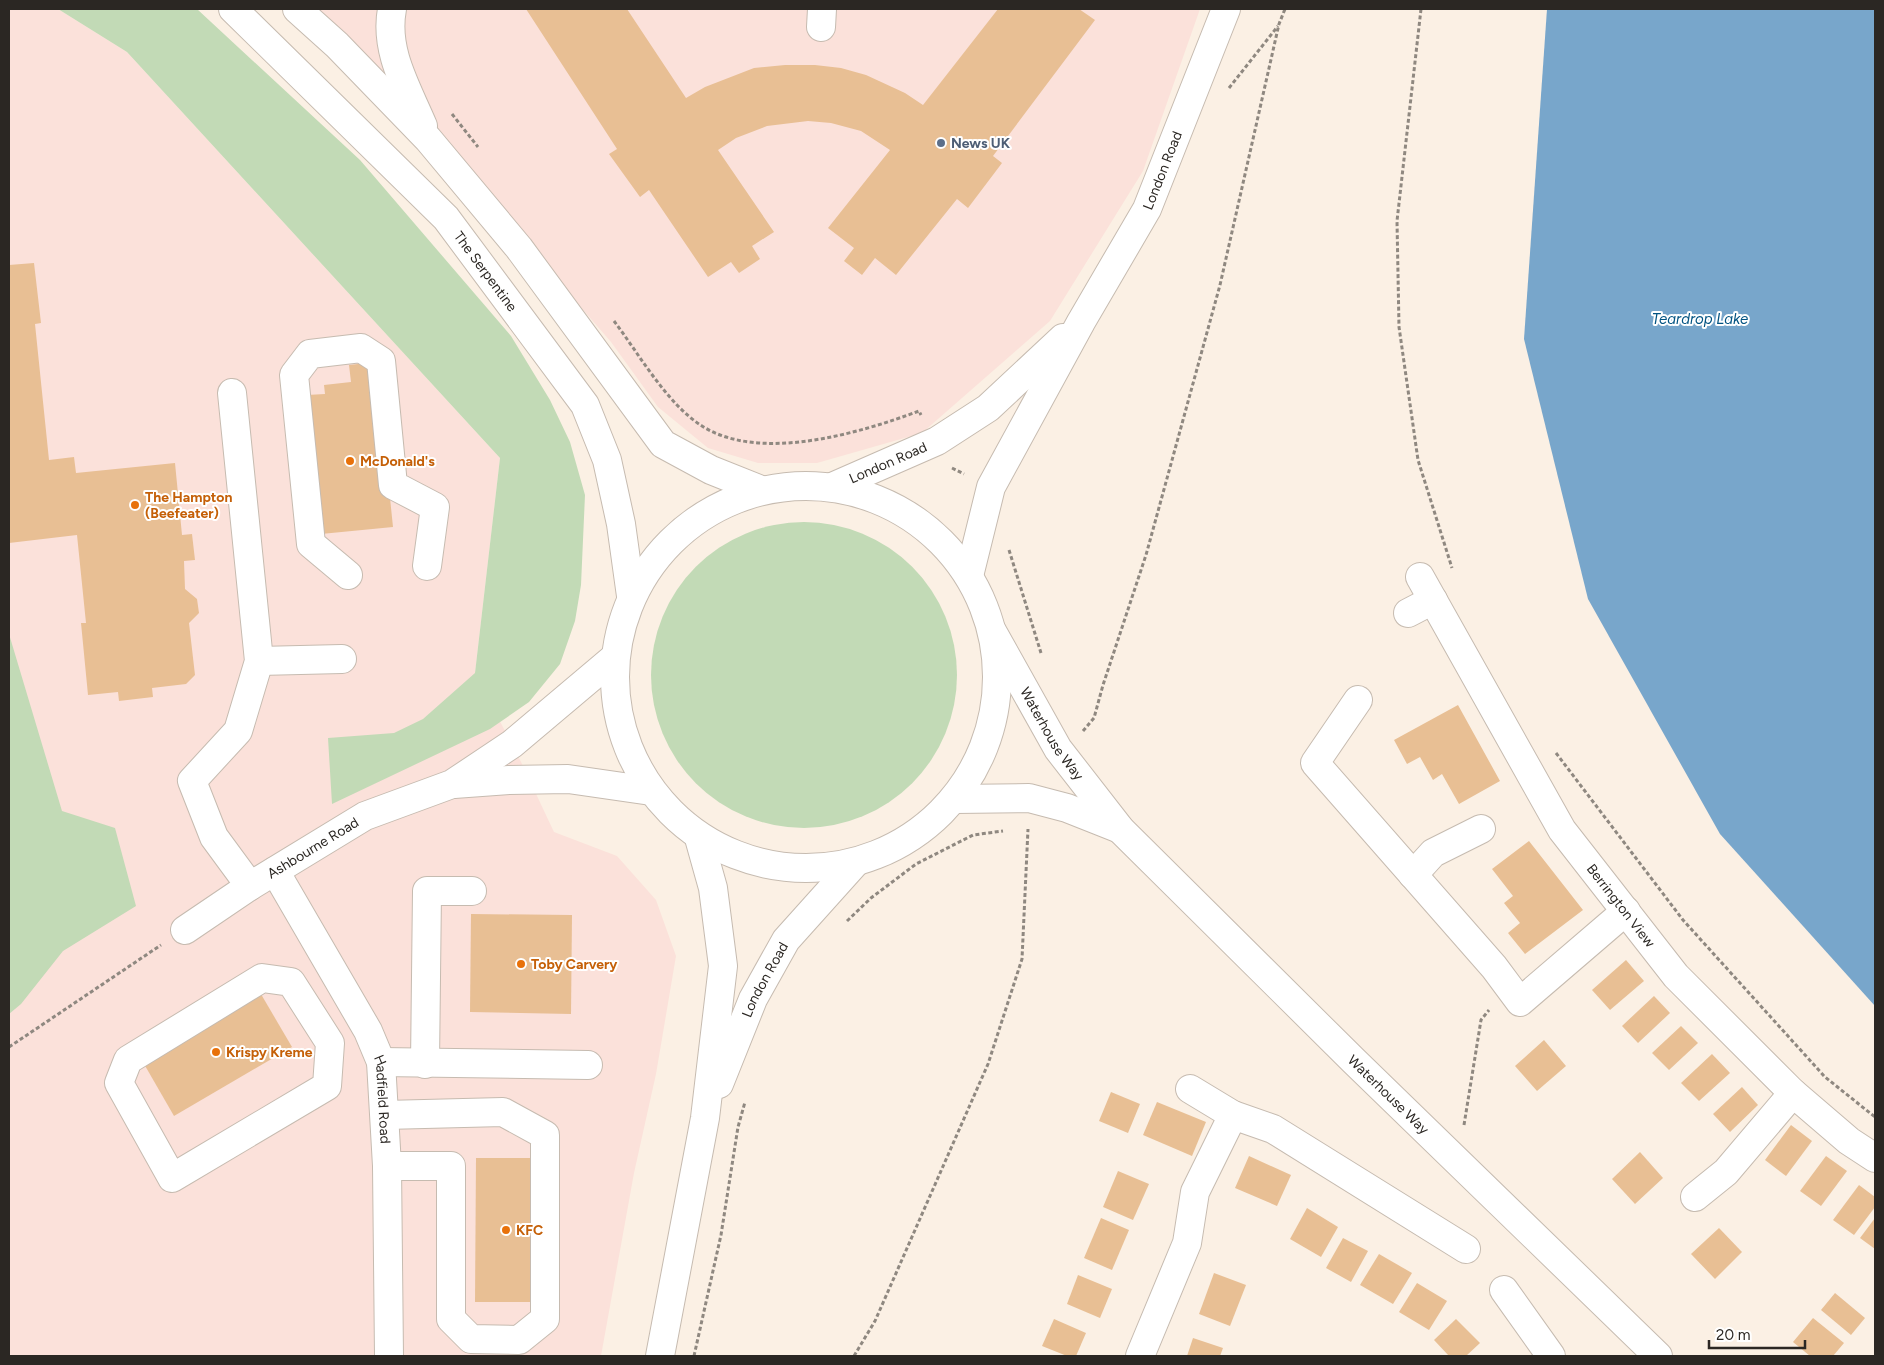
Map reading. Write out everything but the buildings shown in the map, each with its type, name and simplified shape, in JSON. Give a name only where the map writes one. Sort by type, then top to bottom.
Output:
[{"type":"main road","name":"The Serpentine","points":[[233,9],[446,218],[585,405],[607,460],[621,524],[631,596]]},
{"type":"main road","points":[[297,9],[337,45],[428,139],[519,248],[663,444],[711,470],[762,490]]},
{"type":"main road","points":[[392,9],[389,26],[391,51],[428,139]]},
{"type":"main road","name":"London Road","points":[[969,576],[991,488],[1081,322],[1147,209],[1226,9]]},
{"type":"main road","name":"London Road","points":[[832,487],[937,441],[988,408],[1081,322]]},
{"type":"main road","points":[[348,575],[311,544],[294,374],[310,354],[361,348],[381,360],[393,485],[435,507],[427,566]]},
{"type":"main road","points":[[232,393],[259,661],[238,731],[192,781],[214,837],[250,886]]},
{"type":"main road","points":[[796,485],[832,487],[886,502],[933,533],[969,576],[992,631],[998,690],[985,747],[955,799],[911,838],[856,862],[802,870],[749,861],[700,838],[673,817],[651,792],[628,751],[615,705],[614,658],[631,596],[663,548],[670,542],[708,512],[762,490],[796,485]]},
{"type":"main road","name":"Berrington View","points":[[1408,613],[1427,589],[1562,830],[1676,976],[1793,1093],[1849,1141],[1875,1158]]},
{"type":"main road","name":"Waterhouse Way","points":[[992,631],[1058,749],[1121,830],[1658,1356]]},
{"type":"main road","name":"Ashbourne Road","points":[[185,930],[250,886],[364,816],[452,784],[512,744],[614,658]]},
{"type":"main road","points":[[259,661],[342,659]]},
{"type":"main road","points":[[1358,700],[1315,764],[1494,967],[1520,1002],[1626,912]]},
{"type":"main road","name":"Ashbourne Road","points":[[452,784],[568,778],[651,792]]},
{"type":"main road","name":"Waterhouse Way","points":[[955,799],[1029,798],[1067,808],[1121,830]]},
{"type":"main road","points":[[1413,875],[1433,853],[1480,829]]},
{"type":"main road","name":"London Road","points":[[660,1356],[705,1118],[723,966],[713,888],[700,838]]},
{"type":"main road","name":"London Road","points":[[705,1118],[753,999],[786,940],[856,862]]},
{"type":"main road","name":"Hadfield Road","points":[[275,871],[368,1031],[381,1062],[388,1166],[389,1356]]},
{"type":"main road","points":[[425,1064],[427,891],[472,891]]},
{"type":"main road","points":[[262,978],[291,982],[330,1043],[327,1086],[172,1178],[119,1083],[128,1060],[262,978]]},
{"type":"main road","points":[[381,1062],[588,1065]]},
{"type":"main road","points":[[1190,1089],[1233,1115],[1272,1129],[1466,1249]]},
{"type":"main road","points":[[1695,1197],[1726,1172],[1793,1093]]},
{"type":"main road","points":[[385,1115],[503,1112],[545,1135],[545,1319],[519,1340],[471,1339],[451,1319],[452,1166],[388,1166]]},
{"type":"main road","points":[[1140,1356],[1187,1243],[1195,1192],[1233,1115]]},
{"type":"main road","points":[[1504,1290],[1551,1356]]},
{"type":"path","points":[[1080,735],[1094,718],[1146,555],[1220,285],[1279,24],[1285,9]]},
{"type":"path","points":[[1421,9],[1397,221],[1399,327],[1418,460],[1452,569]]},
{"type":"path","points":[[1228,90],[1279,24]]},
{"type":"path","points":[[449,110],[479,148]]},
{"type":"path","points":[[608,314],[674,401],[702,426],[733,439],[769,444],[806,442],[854,433],[919,411]]},
{"type":"path","points":[[1008,546],[1012,566],[1042,655]]},
{"type":"path","points":[[1553,749],[1683,920],[1825,1077],[1875,1117]]},
{"type":"path","points":[[854,1356],[875,1321],[988,1064],[1022,959],[1028,828],[1019,829]]},
{"type":"path","points":[[842,926],[871,898],[916,864],[973,834],[1010,830]]},
{"type":"path","points":[[9,1047],[185,930]]},
{"type":"path","points":[[1458,1162],[1481,1020],[1508,986]]},
{"type":"path","points":[[694,1356],[721,1235],[738,1127],[746,1101]]},
{"type":"shaded area","points":[[9,9],[58,9],[127,52],[500,458],[475,673],[521,762],[554,832],[617,856],[656,900],[676,956],[656,1074],[634,1173],[601,1356],[9,1356]]},
{"type":"shaded area","points":[[317,9],[1200,9],[1143,171],[1050,321],[922,433],[817,463],[758,463],[708,448],[658,407],[611,342],[337,26]]},
{"type":"green space","points":[[58,9],[197,9],[360,160],[511,336],[550,400],[570,442],[585,495],[581,585],[575,621],[560,664],[529,702],[490,729],[332,804],[328,738],[394,733],[423,719],[475,673],[500,458],[127,52]]},
{"type":"green space","points":[[804,522],[834,525],[862,534],[889,548],[912,567],[931,590],[945,617],[954,645],[957,675],[954,705],[945,733],[931,760],[912,783],[889,802],[862,816],[834,825],[804,828],[774,825],[746,816],[719,802],[696,783],[677,760],[663,733],[654,705],[651,675],[654,645],[663,617],[677,590],[696,567],[719,548],[746,534],[774,525]]},
{"type":"green space","points":[[9,634],[62,811],[115,828],[136,906],[63,951],[21,1004],[9,1014]]},
{"type":"water","name":"Teardrop Lake","points":[[1547,9],[1875,9],[1875,1006],[1720,834],[1588,599],[1524,339]]},
{"type":"place","name":"News UK","points":[[941,143]]},
{"type":"place","name":"McDonald's","points":[[350,461]]},
{"type":"place","name":"The Hampton (Beefeater)","points":[[135,505]]},
{"type":"place","name":"Toby Carvery","points":[[521,964]]},
{"type":"place","name":"Krispy Kreme","points":[[216,1052]]},
{"type":"place","name":"KFC","points":[[506,1230]]}]
